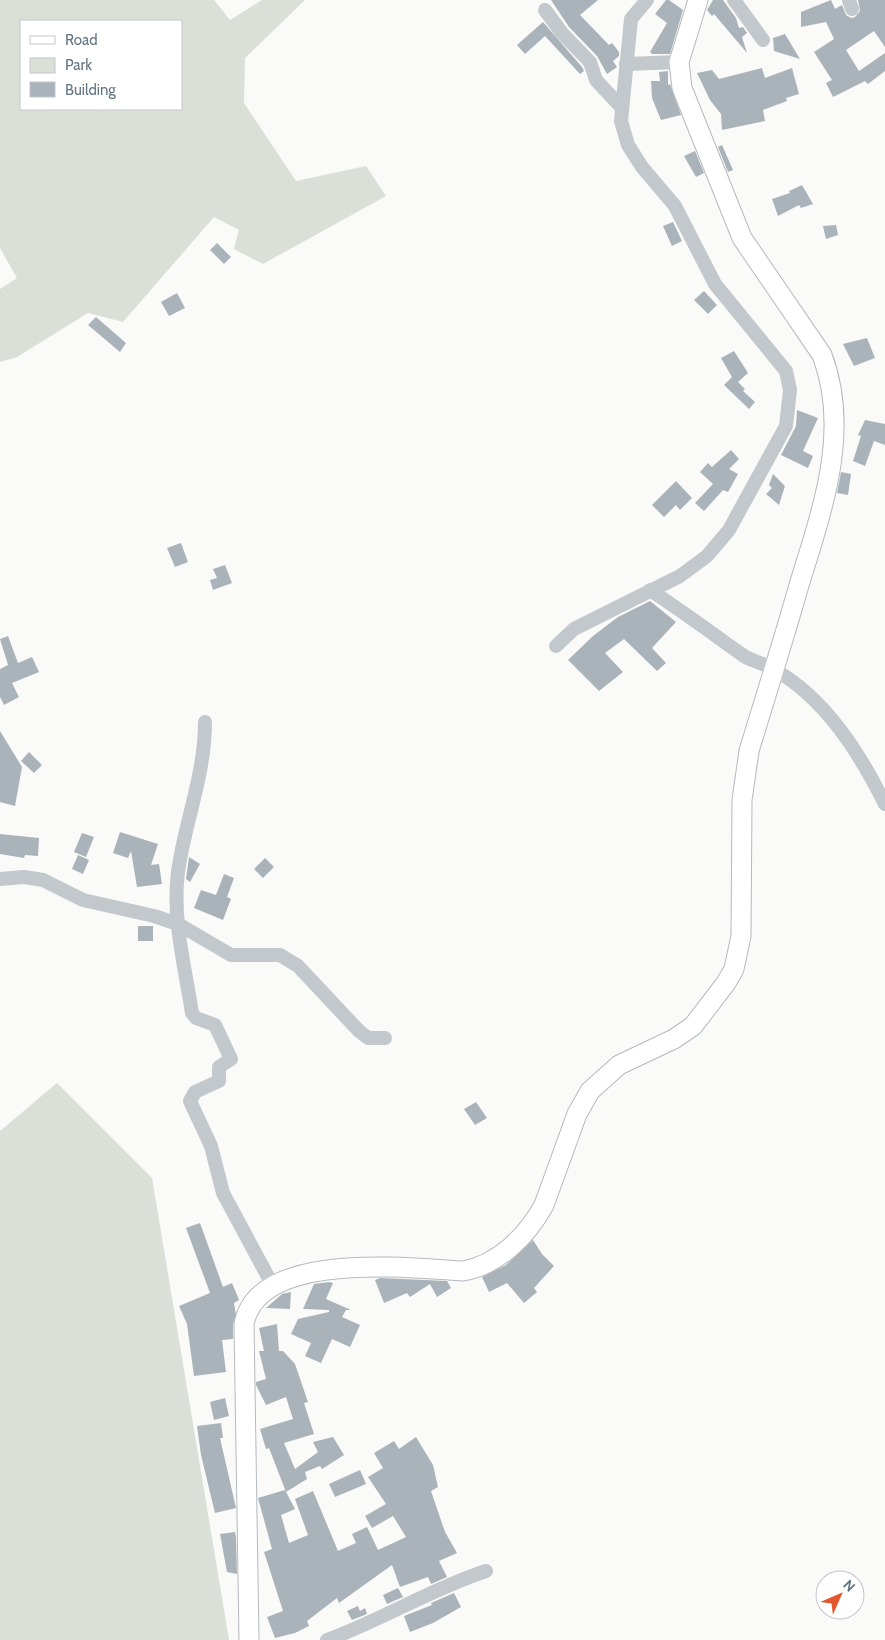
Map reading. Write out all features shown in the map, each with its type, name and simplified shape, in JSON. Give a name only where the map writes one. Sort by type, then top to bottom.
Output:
[{"type":"street","points":[[556,646],[574,629],[692,569],[722,540],[784,431],[790,382],[782,365],[718,288],[679,212],[635,155],[624,135],[622,108],[630,19],[647,0]]},
{"type":"street","points":[[249,1640],[244,1324],[252,1304],[273,1286],[292,1277],[368,1267],[463,1271],[472,1269],[497,1257],[522,1237],[544,1206],[577,1114],[590,1091],[619,1065],[682,1034],[703,1015],[726,983],[739,952],[743,786],[749,752],[830,478],[834,443],[831,386],[828,370],[815,343],[748,248],[735,223],[682,88],[679,62],[698,0]]},
{"type":"street","points":[[734,0],[763,40]]},
{"type":"street","points":[[545,10],[562,34],[590,62],[596,80],[622,108]]},
{"type":"street","points":[[626,64],[679,62]]},
{"type":"street","points":[[650,590],[750,659],[774,669],[805,692],[844,734],[865,765],[885,804]]},
{"type":"street","points":[[205,722],[204,749],[199,784],[178,873],[178,924],[192,1013],[196,1018],[215,1025],[231,1059],[219,1067],[219,1081],[192,1095],[191,1106],[211,1146],[223,1193],[273,1286]]},
{"type":"street","points":[[0,879],[24,877],[43,880],[83,900],[154,916],[178,924],[231,954],[274,954],[291,960],[358,1031],[368,1038],[385,1038]]},
{"type":"street","points":[[327,1640],[364,1626],[457,1581],[486,1571]]},
{"type":"green space","points":[[0,0],[214,0],[230,20],[262,0],[305,0],[245,58],[244,103],[296,181],[366,166],[386,196],[263,264],[234,249],[239,230],[214,217],[123,322],[88,313],[17,357],[0,362],[0,289],[17,278],[0,248]]},
{"type":"green space","points":[[57,1083],[152,1178],[229,1640],[0,1640],[0,1131]]},
{"type":"building","points":[[551,0],[598,0],[580,15],[609,45],[612,43],[619,52],[619,56],[613,61],[617,67],[607,74],[597,56],[569,27]]},
{"type":"building","points":[[666,0],[669,0],[683,10],[670,54],[652,54],[650,52],[667,23],[655,14]]},
{"type":"building","points":[[713,0],[723,0],[736,18],[739,28],[743,27],[747,33],[742,37],[747,53],[714,14],[712,16],[707,10]]},
{"type":"building","points":[[831,0],[835,9],[842,5],[846,15],[851,18],[855,17],[860,11],[858,0],[885,0],[885,47],[874,31],[846,50],[859,71],[885,53],[885,71],[868,84],[865,81],[833,97],[826,83],[832,80],[814,52],[834,39],[826,22],[801,27],[801,12]]},
{"type":"building","points":[[543,22],[584,71],[580,74],[545,36],[525,54],[517,45]]},
{"type":"building","points":[[785,34],[800,59],[774,51],[773,38]]},
{"type":"building","points":[[762,68],[765,78],[792,68],[799,94],[786,98],[787,101],[763,110],[765,121],[722,130],[721,114],[710,100],[697,73],[712,70],[719,79]]},
{"type":"building","points":[[668,71],[668,85],[670,84],[681,115],[661,120],[652,98],[651,81],[660,81],[659,72]]},
{"type":"building","points":[[722,145],[733,170],[728,172],[718,147]]},
{"type":"building","points":[[695,151],[704,173],[696,177],[684,156]]},
{"type":"building","points":[[802,185],[813,204],[801,208],[799,205],[778,216],[772,199],[790,193],[789,191]]},
{"type":"building","points":[[673,222],[682,241],[672,246],[663,226]]},
{"type":"building","points":[[836,225],[838,235],[826,239],[823,226]]},
{"type":"building","points":[[217,243],[231,257],[224,264],[210,250]]},
{"type":"building","points":[[704,291],[717,305],[708,314],[694,300]]},
{"type":"building","points":[[177,293],[185,308],[169,316],[161,302]]},
{"type":"building","points":[[96,317],[126,343],[120,352],[88,325]]},
{"type":"building","points":[[867,338],[875,358],[854,366],[843,344]]},
{"type":"building","points":[[734,351],[748,373],[738,382],[745,389],[743,391],[755,402],[749,409],[724,385],[732,377],[721,358]]},
{"type":"building","points":[[797,410],[818,418],[803,451],[813,456],[808,468],[781,455],[796,426]]},
{"type":"building","points":[[865,420],[885,424],[885,445],[874,441],[865,466],[853,461],[861,436],[858,435]]},
{"type":"building","points":[[731,450],[739,459],[729,469],[738,474],[728,492],[723,490],[704,511],[695,503],[713,484],[700,472],[708,463],[712,467]]},
{"type":"building","points":[[841,472],[851,474],[848,495],[837,493]]},
{"type":"building","points":[[773,474],[785,486],[779,505],[766,494],[772,488],[769,485]]},
{"type":"building","points":[[676,481],[692,498],[680,510],[676,505],[664,517],[652,505]]},
{"type":"building","points":[[181,543],[188,562],[175,567],[167,548]]},
{"type":"building","points":[[225,565],[232,583],[213,590],[210,580],[217,578],[213,569]]},
{"type":"building","points":[[650,601],[676,622],[652,648],[666,663],[657,671],[624,639],[605,653],[623,672],[599,691],[568,660],[593,636],[618,617]]},
{"type":"building","points":[[8,636],[18,663],[32,657],[39,672],[12,683],[19,697],[4,705],[0,697],[0,669],[8,665],[0,639]]},
{"type":"building","points":[[0,731],[22,767],[15,806],[0,802]]},
{"type":"building","points":[[29,752],[42,765],[34,773],[21,761]]},
{"type":"building","points":[[120,832],[158,844],[151,865],[159,864],[162,884],[137,887],[131,851],[128,858],[113,853]]},
{"type":"building","points":[[82,833],[94,837],[86,857],[74,852]]},
{"type":"building","points":[[0,834],[39,838],[38,856],[25,855],[24,858],[0,854]]},
{"type":"building","points":[[78,855],[89,860],[83,874],[72,869]]},
{"type":"building","points":[[189,857],[200,864],[190,882],[186,879]]},
{"type":"building","points":[[265,858],[274,867],[263,878],[254,869]]},
{"type":"building","points":[[224,874],[234,878],[227,897],[231,899],[223,920],[194,908],[201,890],[216,895]]},
{"type":"building","points":[[138,926],[153,926],[153,941],[138,941]]},
{"type":"building","points":[[476,1102],[487,1118],[475,1125],[464,1109]]},
{"type":"building","points":[[200,1223],[223,1287],[232,1283],[239,1300],[234,1303],[236,1315],[233,1324],[233,1339],[222,1340],[226,1372],[194,1376],[187,1324],[179,1306],[210,1293],[186,1228]]},
{"type":"building","points":[[533,1240],[542,1254],[554,1266],[534,1288],[537,1292],[524,1303],[507,1283],[489,1292],[482,1277],[506,1265]]},
{"type":"building","points":[[380,1278],[447,1281],[451,1288],[437,1297],[430,1284],[410,1297],[407,1293],[384,1303],[375,1280]]},
{"type":"building","points":[[333,1283],[326,1299],[351,1310],[346,1310],[342,1317],[360,1325],[350,1347],[332,1339],[321,1363],[305,1356],[311,1343],[291,1334],[298,1319],[329,1312],[329,1310],[303,1309],[314,1284]]},
{"type":"building","points":[[291,1292],[290,1309],[266,1308],[282,1294]]},
{"type":"building","points":[[277,1324],[279,1351],[283,1351],[295,1364],[308,1402],[304,1403],[314,1434],[284,1443],[295,1469],[318,1452],[313,1442],[333,1437],[344,1455],[322,1469],[320,1466],[305,1472],[307,1479],[286,1492],[269,1448],[266,1449],[260,1429],[293,1419],[286,1397],[266,1405],[256,1385],[256,1382],[266,1379],[259,1351],[264,1351],[259,1328]]},
{"type":"building","points":[[225,1398],[229,1416],[214,1420],[210,1402]]},
{"type":"building","points":[[221,1423],[223,1438],[220,1438],[236,1508],[215,1513],[201,1455],[197,1426]]},
{"type":"building","points":[[416,1437],[433,1465],[438,1487],[431,1491],[445,1532],[457,1553],[439,1561],[447,1577],[431,1584],[428,1577],[400,1587],[392,1565],[339,1603],[337,1598],[307,1621],[309,1626],[295,1633],[275,1638],[267,1617],[283,1611],[264,1552],[272,1549],[258,1498],[285,1490],[295,1509],[281,1515],[289,1543],[308,1535],[295,1499],[313,1491],[338,1551],[356,1543],[352,1534],[367,1527],[378,1550],[406,1537],[393,1516],[372,1528],[365,1516],[386,1504],[368,1477],[383,1468],[374,1453],[394,1441],[399,1449]]},
{"type":"building","points":[[360,1470],[366,1484],[335,1497],[329,1484]]},
{"type":"building","points":[[235,1532],[237,1574],[227,1572],[220,1534]]},
{"type":"building","points":[[398,1588],[403,1597],[387,1604],[383,1595]]},
{"type":"building","points":[[454,1593],[461,1607],[433,1623],[410,1632],[404,1616],[432,1605],[431,1603]]},
{"type":"building","points":[[358,1606],[360,1611],[365,1608],[367,1614],[352,1620],[347,1611]]}]
